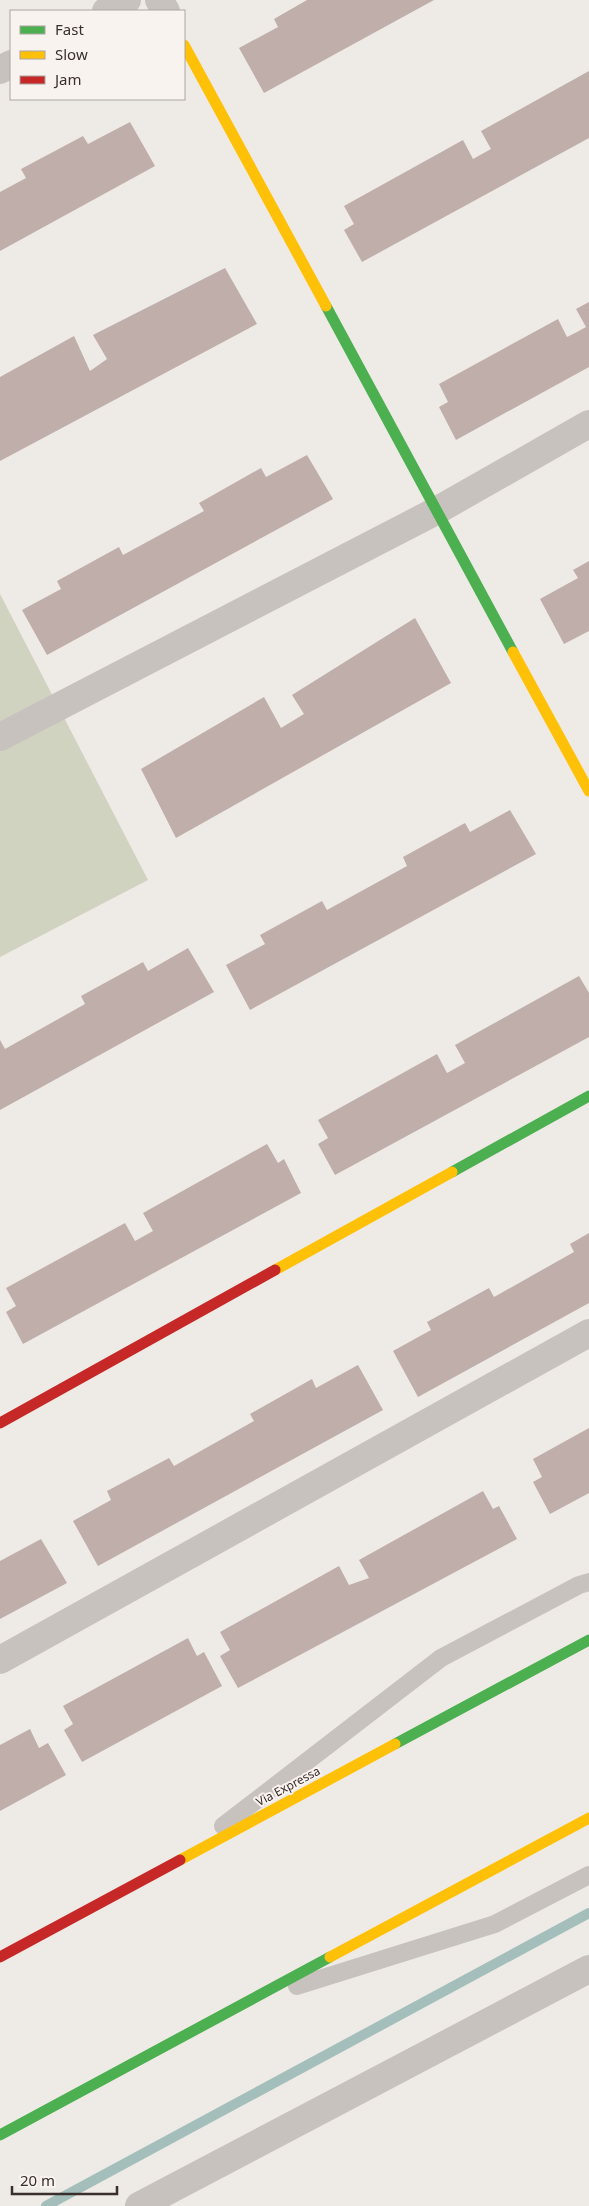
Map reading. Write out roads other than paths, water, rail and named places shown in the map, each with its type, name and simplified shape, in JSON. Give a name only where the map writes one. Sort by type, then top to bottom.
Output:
[{"type":"street","points":[[108,10],[127,0]]},
{"type":"street","points":[[185,47],[589,790]]},
{"type":"street","points":[[0,737],[436,511],[589,424]]},
{"type":"street","points":[[0,1423],[589,1096]]},
{"type":"street","points":[[0,1660],[589,1333]]},
{"type":"street","name":"Via Expressa","points":[[0,1957],[589,1640]]},
{"type":"street","points":[[0,2135],[589,1818]]},
{"type":"street","points":[[139,2206],[588,1971]]},
{"type":"lane","points":[[175,1863],[440,1658],[580,1584],[589,1582]]},
{"type":"lane","points":[[252,2000],[495,1924],[589,1875]]},
{"type":"waterway","points":[[46,2206],[589,1913]]}]
